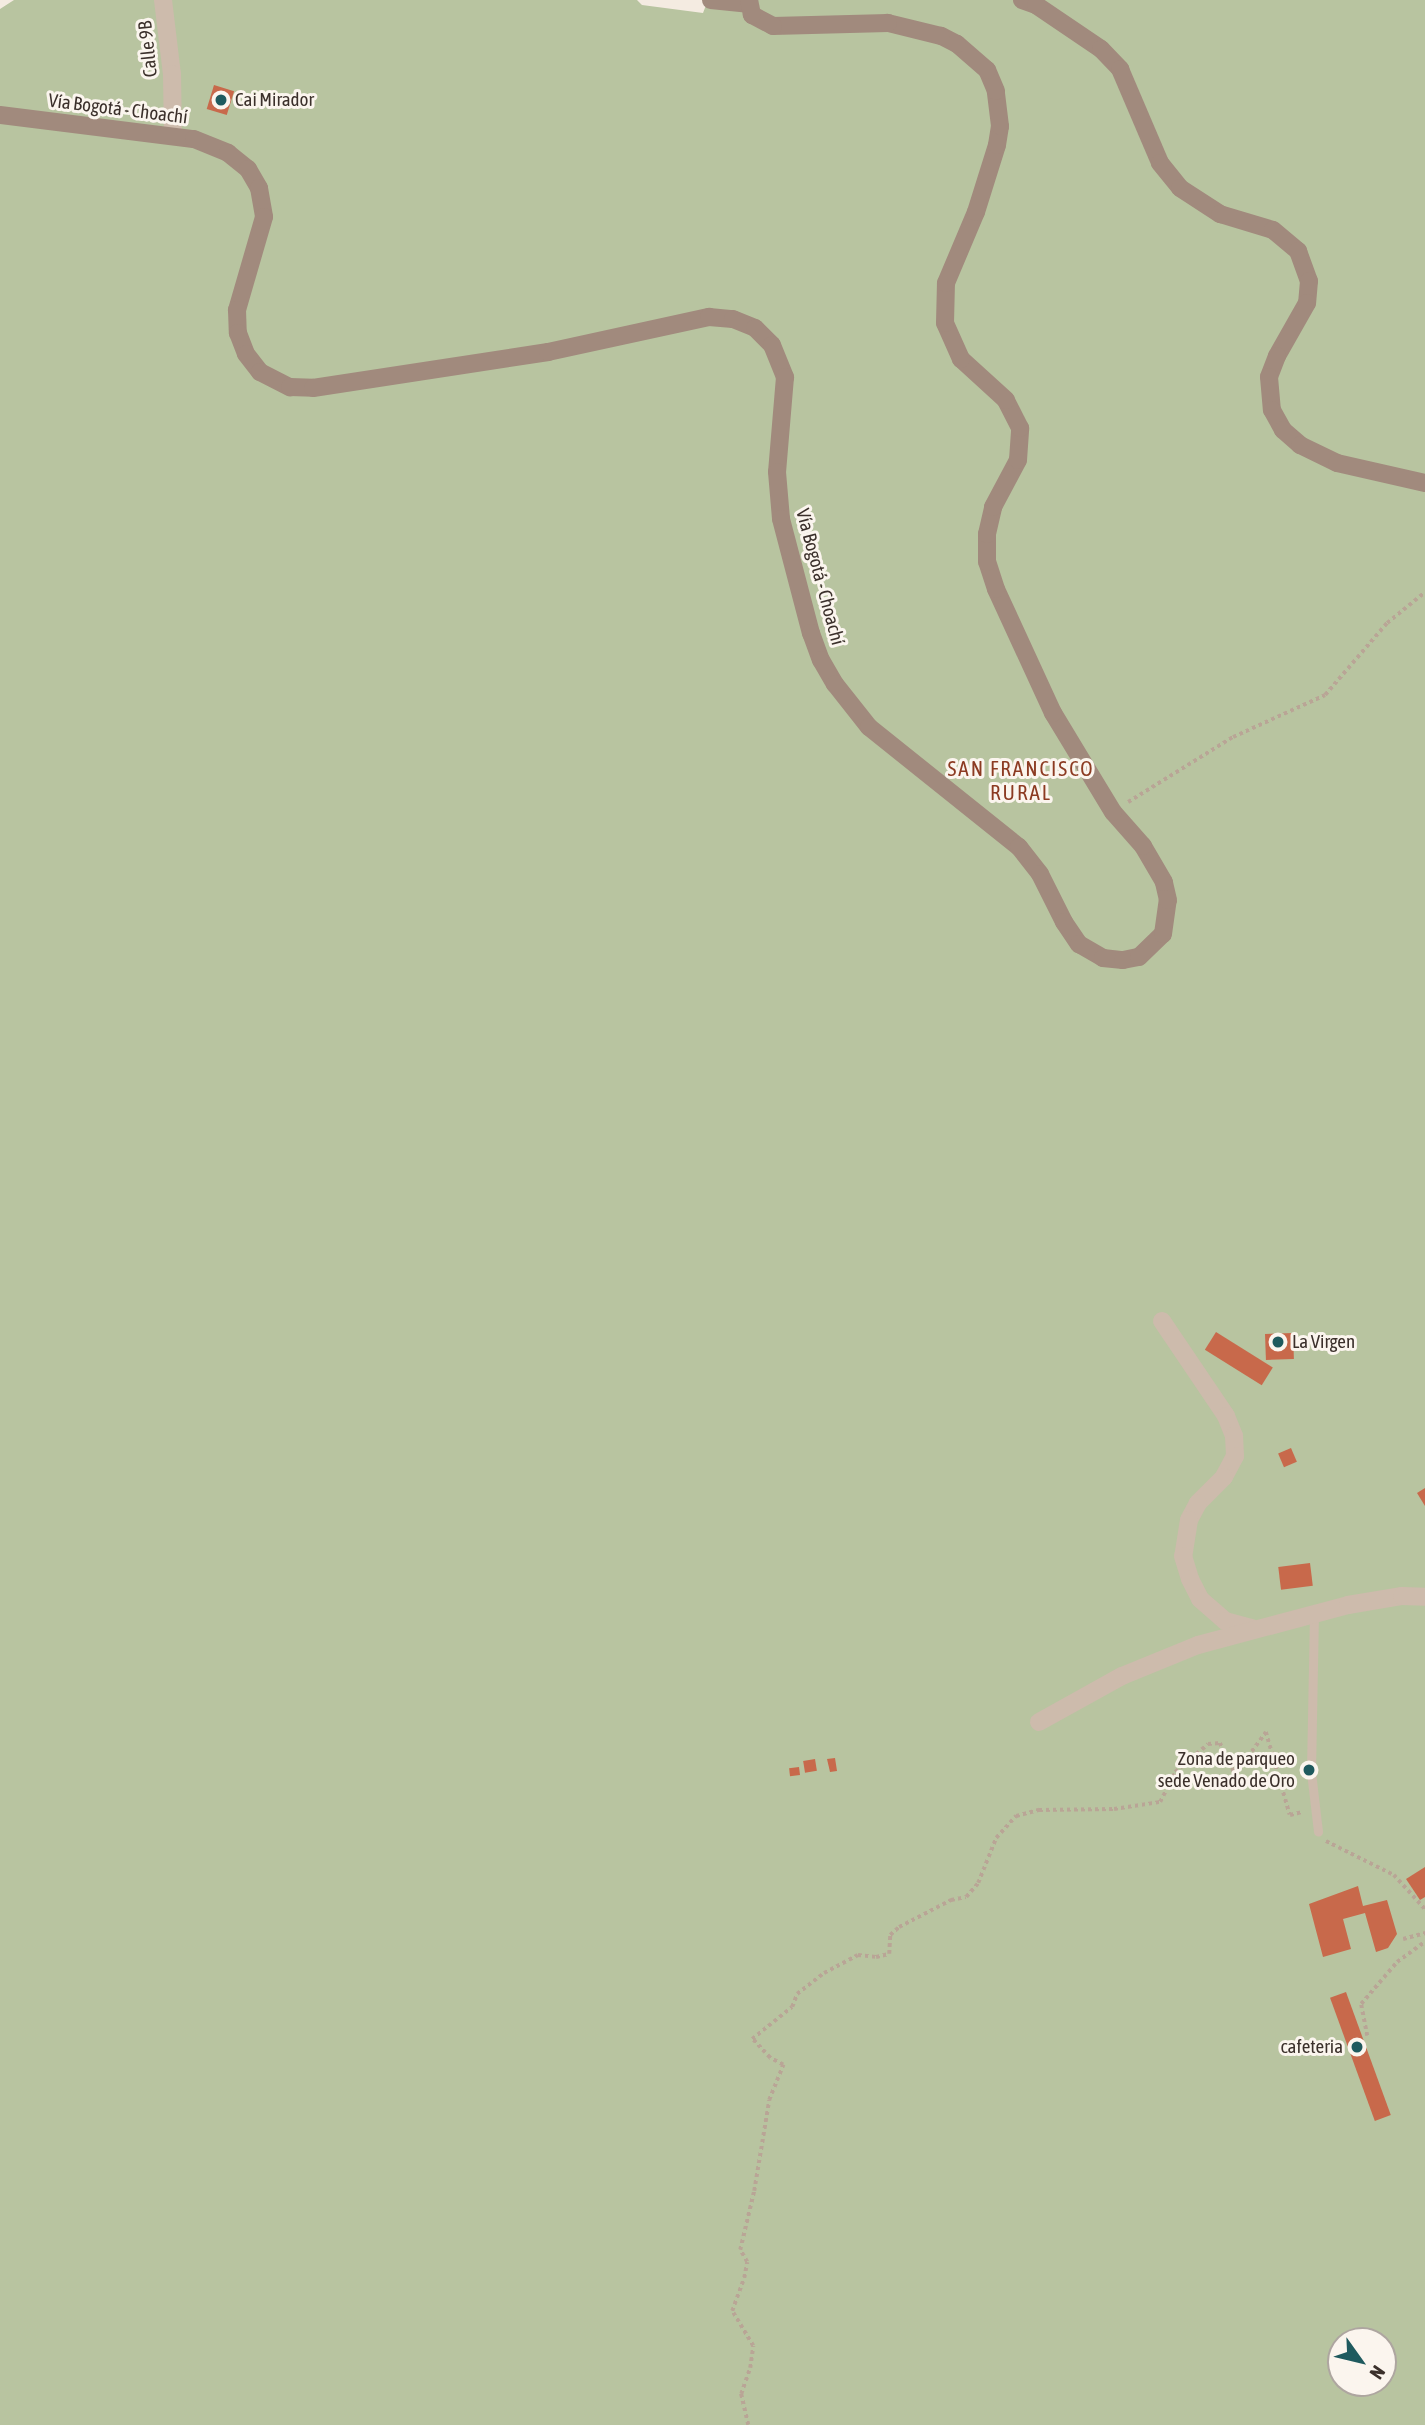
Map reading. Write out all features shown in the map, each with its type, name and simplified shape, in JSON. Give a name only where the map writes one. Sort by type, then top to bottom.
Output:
[{"type":"main road","points":[[711,0],[748,2]]},
{"type":"main road","points":[[1022,0],[1036,5],[1101,49],[1120,69],[1160,163],[1180,188],[1220,214],[1273,230],[1298,251],[1309,281],[1307,303],[1277,355],[1269,377],[1272,410],[1283,430],[1300,444],[1337,463],[1425,483]]},
{"type":"main road","name":"Vía Bogotá - Choachí","points":[[0,115],[173,135],[212,145],[228,153],[248,169],[260,188],[264,217],[237,321],[241,344],[252,363],[279,384],[313,388],[548,352],[709,317],[733,319],[755,328],[772,345],[785,377],[777,472],[781,519],[811,633],[828,672],[869,727],[1027,856],[1079,944],[1098,957],[1123,960],[1147,952],[1163,934],[1168,900],[1155,862],[1113,812],[1032,673],[991,576],[986,548],[989,520],[1018,460],[1020,428],[1006,400],[961,359],[945,323],[946,283],[976,212],[1000,126],[996,91],[986,70],[957,44],[927,32],[888,23],[773,26],[756,19],[748,2]]},
{"type":"street","name":"Calle 9B","points":[[163,0],[172,74],[173,135]]},
{"type":"street","points":[[1162,1321],[1226,1416],[1234,1436],[1235,1456],[1224,1477],[1198,1503],[1189,1520],[1184,1556],[1190,1578],[1200,1599],[1225,1621],[1252,1628]]},
{"type":"street","points":[[1039,1722],[1150,1662],[1252,1628],[1402,1596],[1425,1597]]},
{"type":"lane","points":[[1314,1614],[1311,1772],[1318,1832]]},
{"type":"path","points":[[1113,812],[1233,737],[1325,695],[1387,624],[1425,592]]},
{"type":"path","points":[[748,2425],[741,2394],[750,2368],[752,2346],[732,2311],[747,2262],[740,2250],[754,2191],[769,2100],[783,2065],[770,2058],[752,2039],[792,2007],[797,1994],[824,1973],[858,1955],[876,1957],[889,1954],[890,1936],[899,1927],[951,1900],[966,1897],[978,1883],[996,1838],[1016,1816],[1039,1810],[1114,1809],[1160,1802],[1175,1772],[1208,1744],[1220,1743],[1235,1774],[1266,1732],[1290,1815],[1314,1808]]},
{"type":"path","points":[[1318,1832],[1324,1841],[1394,1875],[1425,1909]]},
{"type":"path","points":[[1403,1939],[1425,1933]]},
{"type":"path","points":[[1367,2036],[1361,2004],[1397,1962],[1425,1942]]},
{"type":"green space","points":[[14,0],[637,0],[642,5],[703,13],[708,0],[1425,0],[1425,2425],[0,2425],[0,9]]},
{"type":"building","name":"Cai Mirador","points":[[214,85],[234,91],[227,115],[207,109]]},
{"type":"building","points":[[1216,1332],[1273,1368],[1262,1385],[1205,1350]]},
{"type":"building","points":[[1293,1333],[1294,1359],[1266,1360],[1265,1334]]},
{"type":"building","points":[[1291,1448],[1297,1462],[1284,1467],[1278,1453]]},
{"type":"building","points":[[1425,1488],[1425,1506],[1417,1493]]},
{"type":"building","points":[[1310,1563],[1313,1586],[1281,1590],[1278,1567]]},
{"type":"building","points":[[835,1758],[837,1771],[830,1772],[827,1759]]},
{"type":"building","points":[[815,1759],[817,1771],[805,1773],[803,1761]]},
{"type":"building","points":[[799,1767],[800,1775],[790,1776],[789,1768]]},
{"type":"building","points":[[1425,1867],[1425,1897],[1420,1900],[1406,1879]]},
{"type":"building","points":[[1358,1886],[1363,1906],[1387,1900],[1397,1934],[1388,1948],[1376,1952],[1365,1913],[1343,1919],[1351,1949],[1323,1957],[1309,1904]]},
{"type":"building","points":[[1346,1992],[1391,2115],[1375,2121],[1330,1998]]},
{"type":"place","name":"Cai Mirador","points":[[221,100]]},
{"type":"place","name":"La Virgen","points":[[1278,1342]]},
{"type":"place","name":"Zona de parqueo sede Venado de Oro","points":[[1309,1770]]},
{"type":"place","name":"cafeteria","points":[[1357,2047]]},
{"type":"district","name":"SAN FRANCISCO RURAL","points":[[1021,780]]}]
